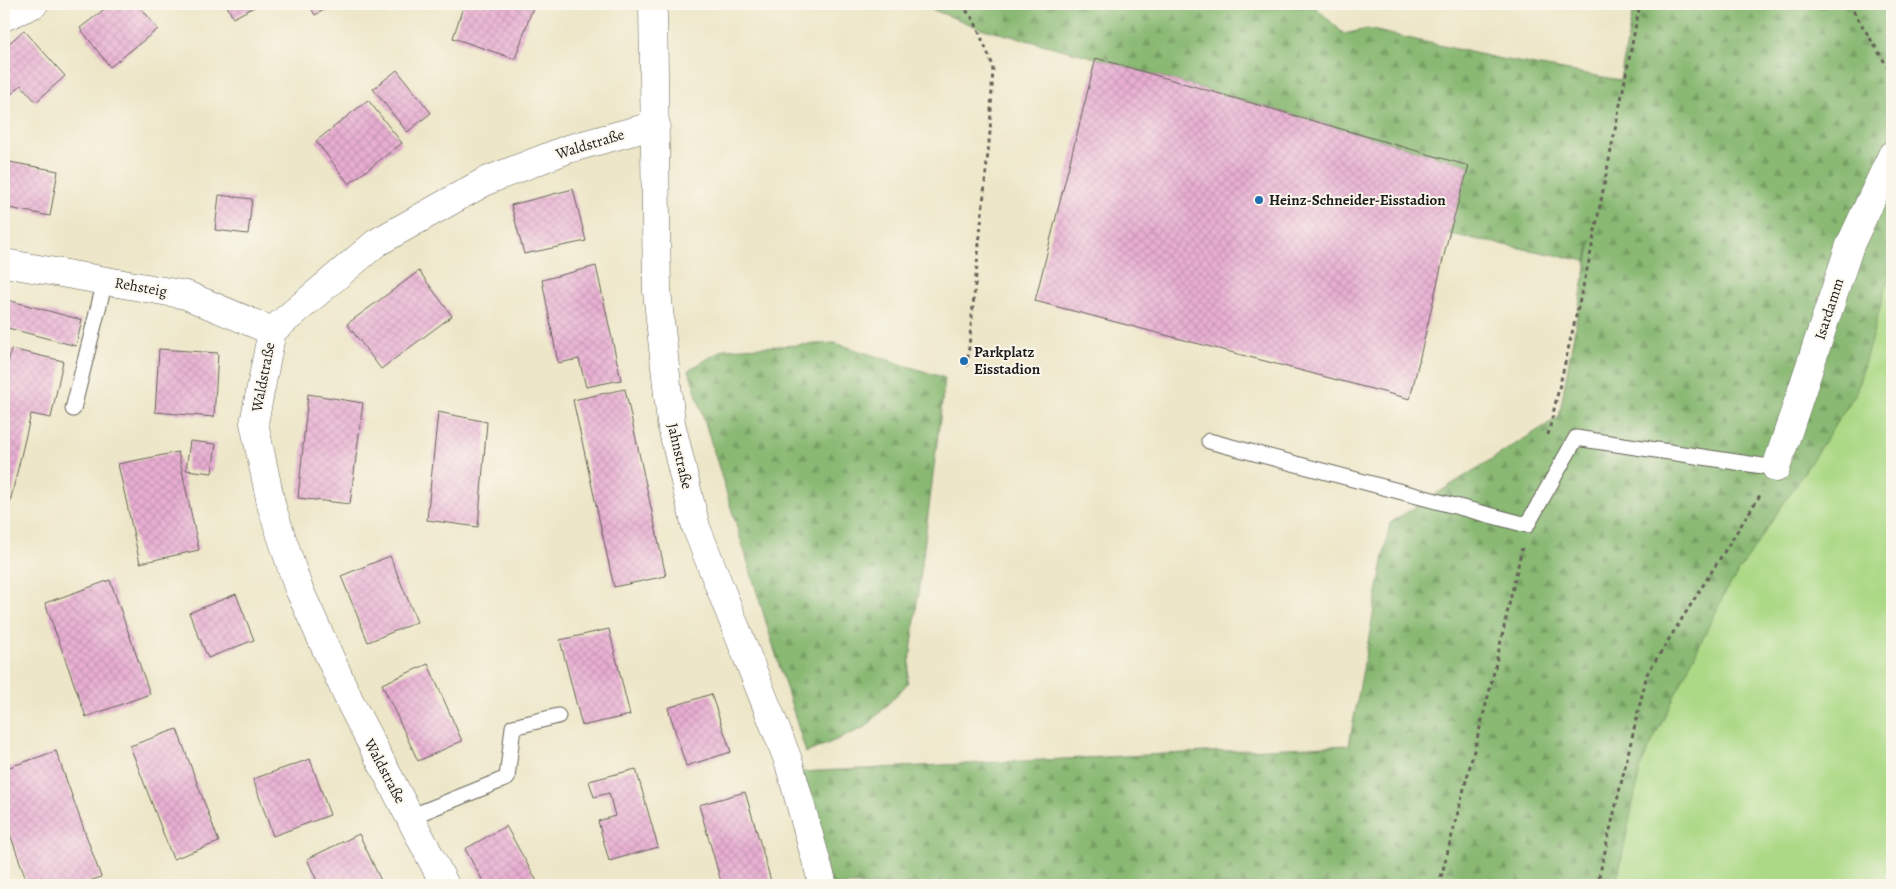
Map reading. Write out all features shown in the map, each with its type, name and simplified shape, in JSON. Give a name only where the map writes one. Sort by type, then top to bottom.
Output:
[{"type":"street","points":[[4,17],[34,4]]},
{"type":"street","name":"Jahnstraße","points":[[653,4],[656,125],[656,291],[671,422],[696,527],[788,760],[824,885]]},
{"type":"street","name":"Waldstraße","points":[[445,885],[338,677],[298,587],[272,508],[254,423],[272,331],[376,243],[486,181],[568,149],[656,125]]},
{"type":"street","name":"Isardamm","points":[[1776,468],[1850,246],[1892,155]]},
{"type":"street","name":"Rehsteig","points":[[4,263],[186,294],[272,331]]},
{"type":"lane","points":[[73,409],[105,281]]},
{"type":"lane","points":[[1209,440],[1527,525],[1576,438],[1776,468]]},
{"type":"lane","points":[[410,817],[507,778],[513,727],[558,716]]},
{"type":"path","points":[[961,4],[974,20],[993,66],[990,132],[966,367]]},
{"type":"path","points":[[1547,440],[1589,261],[1640,4]]},
{"type":"path","points":[[1849,4],[1892,74]]},
{"type":"path","points":[[1597,885],[1647,674],[1739,530],[1776,468]]},
{"type":"path","points":[[1439,885],[1490,689],[1527,525]]},
{"type":"green space","points":[[918,4],[1312,4],[1344,34],[1367,29],[1501,59],[1620,80],[1634,4],[1892,4],[1892,885],[831,885],[800,772],[1349,745],[1390,523],[1559,417],[1591,239],[1586,261],[1449,234],[1468,165],[1096,58],[980,28]]},
{"type":"green space","points":[[1892,266],[1892,885],[1616,885],[1641,765],[1726,591],[1856,393]]},
{"type":"green space","points":[[835,343],[945,378],[907,684],[866,727],[806,753],[689,370],[724,349]]},
{"type":"building","points":[[111,4],[138,4],[158,29],[110,67],[80,28]]},
{"type":"building","points":[[226,4],[260,4],[233,18]]},
{"type":"building","points":[[309,4],[335,4],[315,15]]},
{"type":"building","points":[[464,4],[534,4],[515,59],[453,38]]},
{"type":"building","points":[[24,30],[65,76],[36,102],[21,85],[4,101],[4,48]]},
{"type":"building","name":"Heinz-Schneider-Eisstadion","points":[[1096,58],[1469,166],[1449,234],[1410,399],[1035,301]]},
{"type":"building","points":[[397,70],[431,113],[407,132],[373,89]]},
{"type":"building","points":[[368,100],[402,143],[349,184],[316,141]]},
{"type":"building","points":[[4,161],[58,171],[50,216],[4,207]]},
{"type":"building","points":[[573,189],[586,241],[524,254],[511,205]]},
{"type":"building","points":[[219,195],[252,199],[248,234],[215,230]]},
{"type":"building","points":[[596,266],[621,380],[586,387],[579,359],[558,363],[542,280]]},
{"type":"building","points":[[419,271],[452,316],[381,369],[347,324]]},
{"type":"building","points":[[4,299],[82,320],[76,346],[4,327]]},
{"type":"building","points":[[11,349],[63,361],[51,418],[31,414],[5,523],[4,381]]},
{"type":"building","points":[[159,349],[218,353],[214,417],[155,412]]},
{"type":"building","points":[[625,389],[666,576],[614,587],[573,400]]},
{"type":"building","points":[[308,394],[363,403],[350,504],[298,498]]},
{"type":"building","points":[[438,412],[487,422],[478,527],[427,520]]},
{"type":"building","points":[[190,441],[216,444],[212,473],[186,470]]},
{"type":"building","points":[[178,452],[199,550],[140,563],[118,464]]},
{"type":"building","points":[[390,556],[417,622],[368,642],[341,576]]},
{"type":"building","points":[[110,580],[150,694],[86,717],[45,603]]},
{"type":"building","points":[[236,594],[254,640],[208,658],[189,613]]},
{"type":"building","points":[[609,629],[630,715],[582,726],[560,640]]},
{"type":"building","points":[[428,664],[462,741],[418,761],[382,684]]},
{"type":"building","points":[[711,694],[731,752],[686,766],[668,708]]},
{"type":"building","points":[[177,729],[219,842],[173,859],[130,746]]},
{"type":"building","points":[[56,751],[101,877],[78,885],[28,885],[4,817],[4,769]]},
{"type":"building","points":[[310,759],[330,815],[273,836],[253,779]]},
{"type":"building","points":[[636,769],[658,847],[609,861],[598,821],[615,816],[609,793],[594,797],[589,781]]},
{"type":"building","points":[[745,792],[772,885],[722,885],[699,805]]},
{"type":"building","points":[[506,826],[539,885],[485,885],[465,849]]},
{"type":"building","points":[[359,834],[383,885],[319,885],[307,859]]},
{"type":"place","name":"Heinz-Schneider-Eisstadion","points":[[1259,200]]},
{"type":"place","name":"Parkplatz Eisstadion","points":[[964,361]]}]
